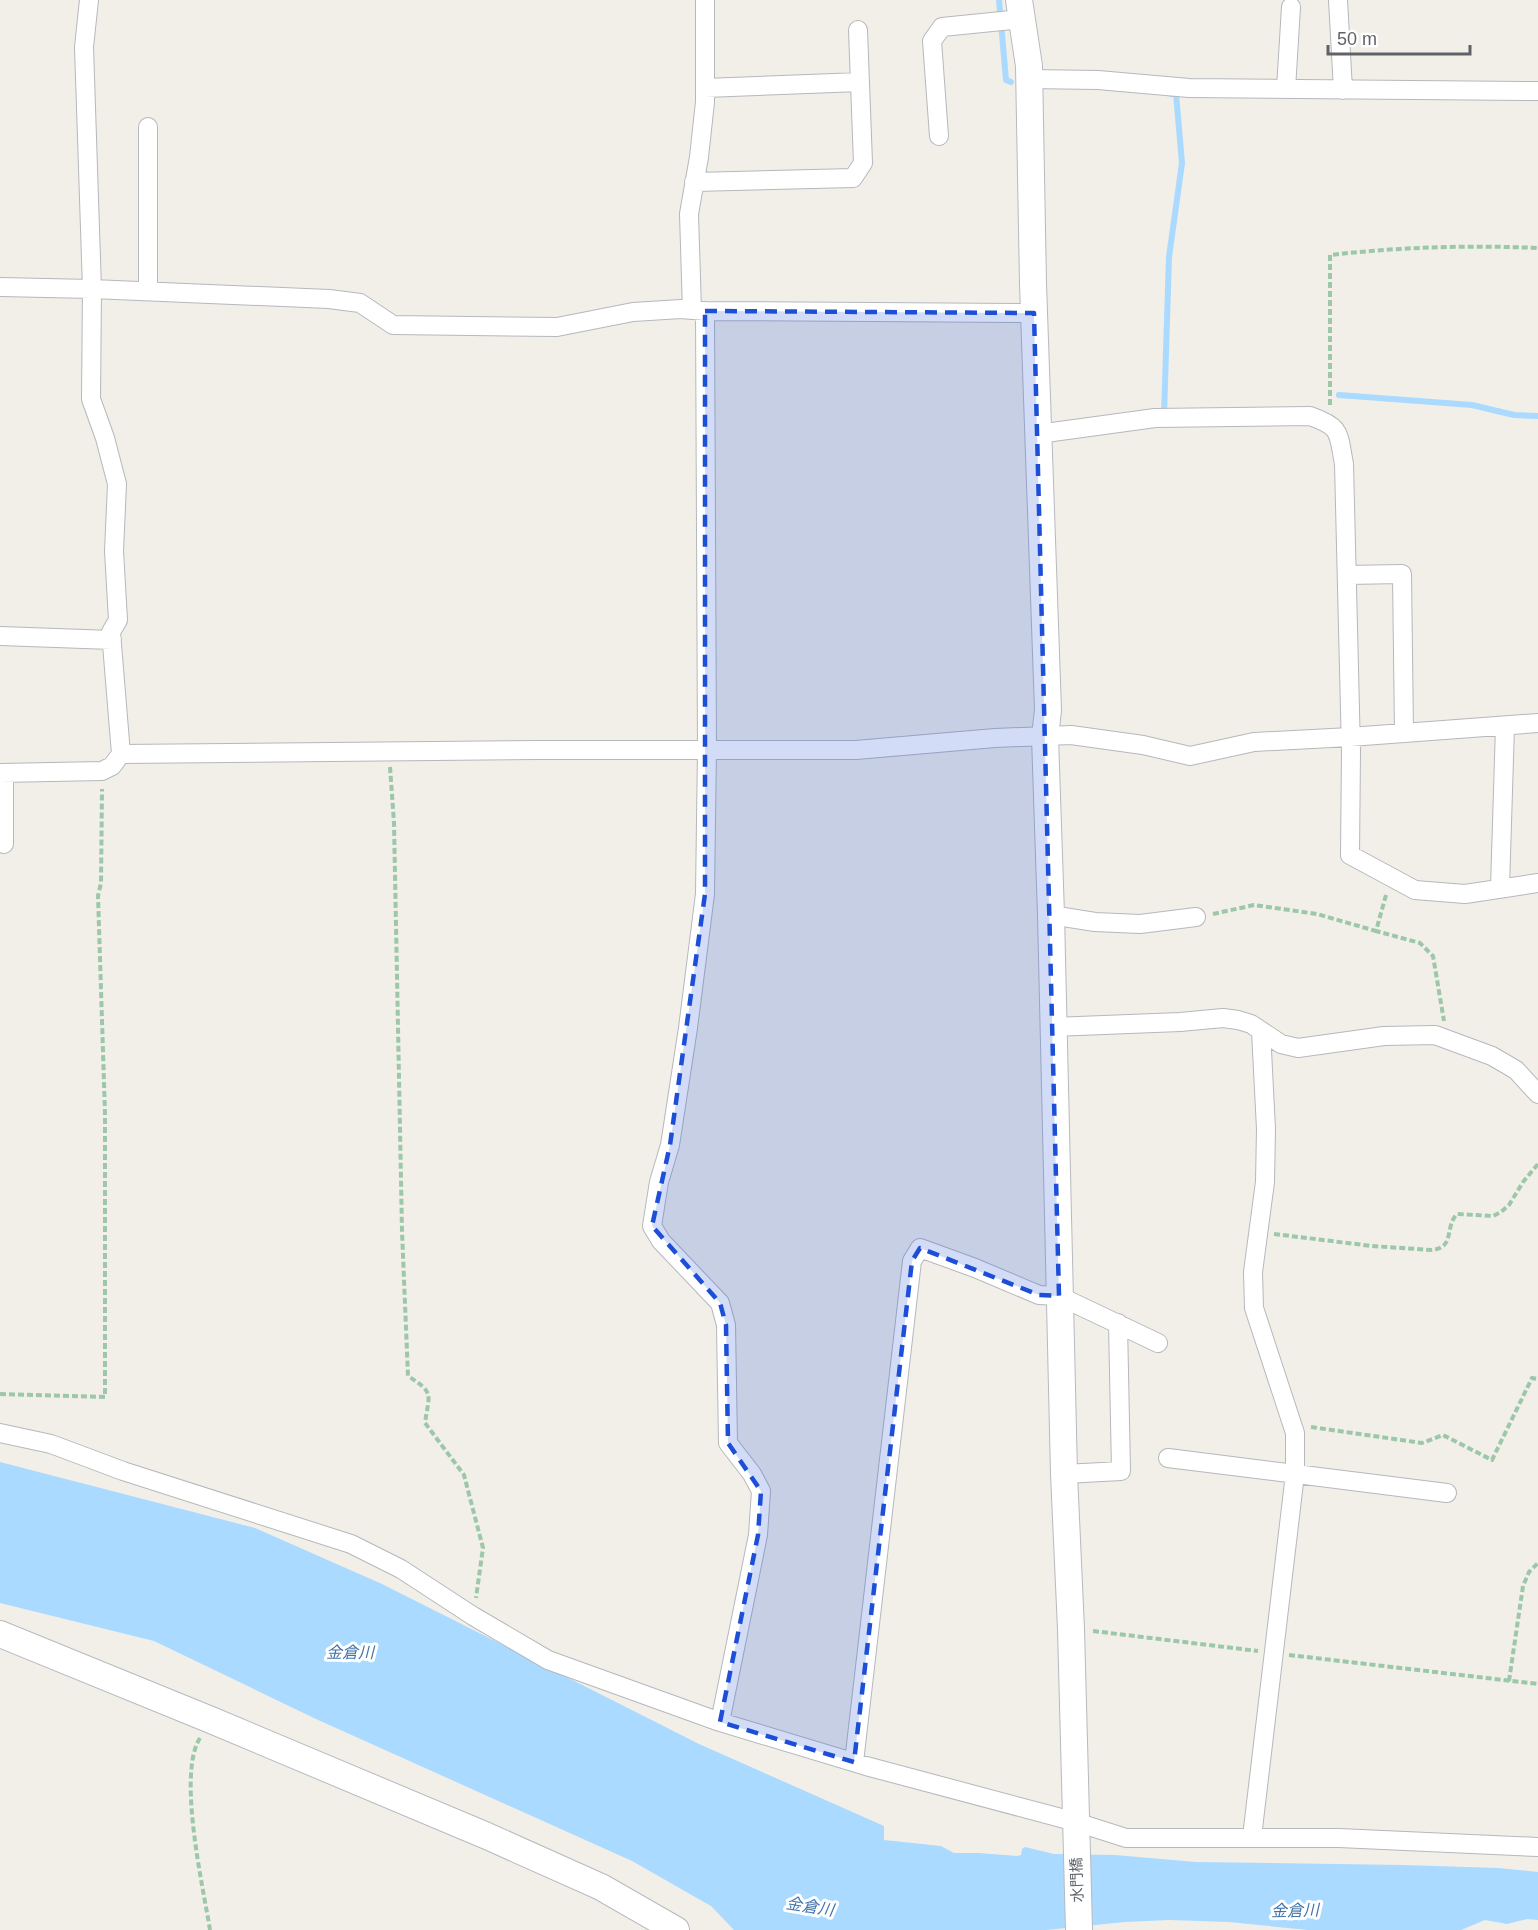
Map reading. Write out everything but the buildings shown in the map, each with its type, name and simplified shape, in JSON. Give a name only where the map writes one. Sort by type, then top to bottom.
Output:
[{"type":"street","points":[[4,844],[2,773],[102,771],[112,765],[121,754],[111,632],[118,620],[114,551],[117,484],[105,438],[91,399],[92,289],[84,47],[89,0]]},
{"type":"street","points":[[705,0],[704,113],[688,214],[699,310],[707,749],[705,894],[670,1145],[659,1182],[652,1226],[661,1241],[720,1303],[726,1324],[728,1443],[752,1474],[761,1491],[758,1535],[720,1722]]},
{"type":"street","points":[[1338,0],[1343,90]]},
{"type":"street","points":[[1286,89],[1291,7]]},
{"type":"street","points":[[939,136],[932,41],[942,27],[1011,15]]},
{"type":"street","name":"水門橋","points":[[1011,15],[1029,79],[1034,313],[1048,710],[1045,737],[1052,915],[1059,1296],[1079,1930]]},
{"type":"street","points":[[694,182],[853,178],[863,163],[858,30]]},
{"type":"street","points":[[1029,79],[1098,80],[1189,88],[1538,91]]},
{"type":"street","points":[[705,88],[860,82]]},
{"type":"street","points":[[148,127],[148,291]]},
{"type":"street","points":[[0,287],[328,299],[360,303],[393,325],[556,327],[633,312],[699,310],[1034,313]]},
{"type":"street","points":[[1038,434],[1155,418],[1310,416],[1328,422],[1338,433],[1344,464],[1351,751],[1350,855],[1415,890],[1465,894],[1538,884]]},
{"type":"street","points":[[1347,575],[1402,574],[1404,733]]},
{"type":"street","points":[[0,636],[112,640]]},
{"type":"street","points":[[121,754],[707,749],[856,750],[995,738],[1071,735],[1143,745],[1190,756],[1254,742],[1538,723]]},
{"type":"street","points":[[1500,888],[1505,726]]},
{"type":"street","points":[[1052,915],[1095,922],[1140,924],[1196,917]]},
{"type":"street","points":[[1053,1027],[1223,1018],[1251,1024],[1281,1044],[1298,1048],[1384,1036],[1435,1035],[1492,1056],[1516,1070],[1538,1094]]},
{"type":"street","points":[[1252,1837],[1295,1474],[1295,1433],[1254,1308],[1253,1272],[1265,1182],[1266,1129],[1261,1031]]},
{"type":"street","points":[[854,1762],[912,1262],[920,1248],[1040,1295],[1059,1296],[1158,1342]]},
{"type":"street","points":[[1064,1474],[1121,1471],[1118,1323]]},
{"type":"street","points":[[0,1432],[51,1444],[123,1471],[351,1544],[401,1569],[473,1616],[548,1660],[720,1722],[1076,1827],[1125,1838],[1339,1838],[1538,1847]]},
{"type":"street","points":[[1168,1458],[1447,1493]]},
{"type":"street","points":[[0,1634],[497,1840],[601,1887],[676,1930]]},
{"type":"path","points":[[1328,422],[1331,400],[1330,255],[1366,250],[1484,246],[1538,248]]},
{"type":"path","points":[[390,751],[394,823],[402,1231],[408,1376],[425,1386],[429,1394],[425,1423],[464,1475],[483,1548],[473,1616]]},
{"type":"path","points":[[0,1394],[105,1397],[105,1114],[98,896],[102,771]]},
{"type":"path","points":[[1376,931],[1391,877]]},
{"type":"path","points":[[1196,917],[1254,905],[1317,914],[1420,943],[1433,956],[1446,1038]]},
{"type":"path","points":[[1259,1232],[1371,1246],[1431,1251],[1440,1249],[1445,1245],[1452,1219],[1457,1214],[1493,1216],[1501,1212],[1509,1205],[1523,1182],[1538,1164]]},
{"type":"path","points":[[1292,1424],[1422,1443],[1443,1435],[1492,1460],[1532,1378],[1538,1379]]},
{"type":"path","points":[[1509,1680],[1523,1586],[1529,1572],[1538,1563]]},
{"type":"path","points":[[1071,1629],[1538,1684]]},
{"type":"path","points":[[210,1930],[191,1813],[190,1773],[195,1746],[211,1720]]},
{"type":"highlighted area","points":[[705,311],[1034,313],[1059,1296],[1039,1295],[920,1248],[912,1261],[854,1762],[720,1722],[758,1535],[761,1491],[728,1443],[726,1325],[720,1303],[652,1226],[670,1145],[705,894]]},
{"type":"water","name":"金倉川","points":[[0,1462],[255,1528],[382,1584],[699,1744],[884,1826],[884,1840],[941,1846],[954,1853],[1017,1856],[1021,1855],[1025,1847],[1054,1854],[1115,1855],[1196,1862],[1403,1865],[1498,1868],[1538,1872],[1538,1920],[1527,1919],[1507,1924],[1485,1920],[1461,1930],[1308,1930],[1229,1922],[1169,1920],[1046,1930],[734,1930],[711,1906],[632,1861],[316,1719],[154,1641],[0,1603]]},
{"type":"waterway","points":[[999,0],[1006,80],[1011,82]]},
{"type":"waterway","points":[[1164,415],[1169,257],[1182,163],[1176,94],[1171,94]]},
{"type":"waterway","points":[[1339,395],[1472,405],[1514,415],[1538,416]]}]
